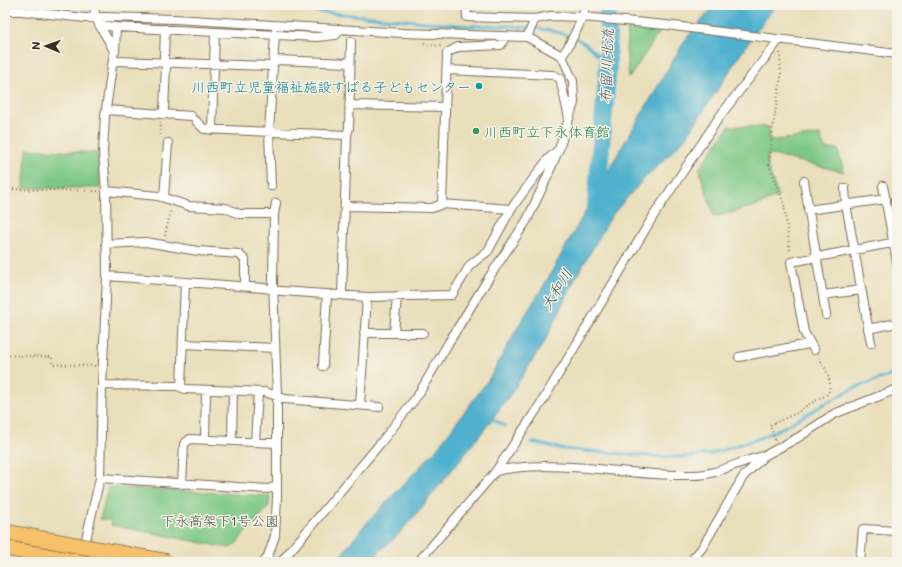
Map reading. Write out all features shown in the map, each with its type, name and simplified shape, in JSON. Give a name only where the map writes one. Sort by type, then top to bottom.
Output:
[{"type":"highway","points":[[5,532],[168,562]]},
{"type":"highway","points":[[5,548],[83,562]]},
{"type":"street","points":[[94,5],[97,22],[111,43],[114,52]]},
{"type":"street","points":[[466,5],[467,17],[535,20],[551,16],[587,18],[666,25],[897,54]]},
{"type":"street","points":[[562,56],[574,33],[587,18],[585,5]]},
{"type":"street","points":[[5,11],[97,22],[116,27],[317,37],[336,35],[340,29]]},
{"type":"street","points":[[97,22],[104,17],[175,19],[505,37],[527,36],[562,56],[573,81],[574,103],[569,119],[559,149],[527,220],[480,291],[418,396],[281,562]]},
{"type":"street","points":[[527,36],[535,20]]},
{"type":"street","points":[[83,562],[86,539],[100,486],[102,385],[107,276],[106,191],[103,152],[106,110],[114,61],[116,27]]},
{"type":"street","points":[[162,114],[164,109],[165,29]]},
{"type":"street","points":[[212,130],[215,32]]},
{"type":"street","points":[[271,186],[269,132],[275,34]]},
{"type":"street","points":[[442,204],[447,53],[458,47],[501,44],[505,37]]},
{"type":"street","points":[[418,562],[496,471],[542,400],[654,215],[720,116],[777,40]]},
{"type":"street","points":[[342,295],[351,42]]},
{"type":"street","points":[[114,61],[270,66],[277,60],[350,63]]},
{"type":"street","points":[[447,70],[552,75],[560,78],[569,119]]},
{"type":"street","points":[[349,105],[445,107]]},
{"type":"street","points":[[106,110],[193,118],[204,129],[212,130],[347,135]]},
{"type":"street","points":[[164,197],[168,143]]},
{"type":"street","points":[[107,276],[367,297],[452,295],[470,266],[488,251],[511,208],[548,159],[559,149]]},
{"type":"street","points":[[804,181],[826,315]]},
{"type":"street","points":[[883,186],[895,242],[897,262]]},
{"type":"street","points":[[845,188],[846,204],[871,343]]},
{"type":"street","points":[[106,191],[164,197],[189,206],[226,208],[239,214],[274,214]]},
{"type":"street","points":[[808,210],[886,198]]},
{"type":"street","points":[[264,562],[268,556],[275,536],[277,486],[274,290],[274,214],[276,203]]},
{"type":"street","points":[[346,206],[432,208],[442,204],[511,208]]},
{"type":"street","points":[[106,244],[146,242],[198,251],[239,254],[245,260],[245,286]]},
{"type":"street","points":[[738,357],[811,347],[804,332],[791,262],[895,242]]},
{"type":"street","points":[[181,388],[185,282]]},
{"type":"street","points":[[823,295],[861,290]]},
{"type":"street","points":[[323,366],[327,294]]},
{"type":"street","points":[[394,333],[397,296]]},
{"type":"street","points":[[360,405],[367,297]]},
{"type":"street","points":[[868,329],[897,323]]},
{"type":"street","points":[[364,333],[423,333]]},
{"type":"street","points":[[183,344],[275,348]]},
{"type":"street","points":[[102,385],[178,386],[181,388],[206,390],[265,392],[285,399],[379,406]]},
{"type":"street","points":[[690,562],[702,548],[742,477],[764,456],[799,437],[834,414],[897,389]]},
{"type":"street","points":[[206,390],[206,439]]},
{"type":"street","points":[[232,440],[233,391]]},
{"type":"street","points":[[255,442],[258,392]]},
{"type":"street","points":[[182,484],[184,444],[190,439],[276,443]]},
{"type":"street","points":[[496,471],[515,466],[557,466],[658,474],[696,475],[724,469],[753,458],[764,456]]},
{"type":"street","points":[[100,478],[268,489],[277,486]]},
{"type":"street","points":[[860,562],[863,530],[897,531]]},
{"type":"path","points":[[777,40],[780,77],[769,164],[784,204],[791,262]]},
{"type":"path","points":[[162,114],[160,136],[168,143]]},
{"type":"path","points":[[5,189],[106,191]]},
{"type":"path","points":[[164,245],[173,201]]},
{"type":"path","points":[[778,448],[770,425],[797,413],[806,406],[828,394],[830,388],[826,369],[811,347]]},
{"type":"path","points":[[5,355],[52,358],[52,364],[103,366]]},
{"type":"green space","points":[[628,27],[661,30],[629,78],[626,48]]},
{"type":"green space","points":[[729,126],[769,127],[768,141],[820,135],[825,149],[838,149],[844,172],[768,154],[767,164],[778,196],[759,205],[714,217],[699,169]]},
{"type":"green space","points":[[27,149],[98,153],[100,188],[23,188]]},
{"type":"green space","name":"下永高架下1号公園","points":[[108,487],[270,496],[269,506],[234,546],[229,548],[111,525],[111,521],[100,519]]},
{"type":"water","name":"大和川","points":[[715,5],[776,5],[744,49],[685,139],[641,182],[612,215],[575,279],[545,341],[512,392],[484,430],[418,512],[397,536],[379,552],[372,562],[336,562],[362,528],[435,451],[489,379],[685,40]]},
{"type":"waterway","points":[[247,5],[468,26],[511,26],[541,29],[569,36],[581,41],[592,49],[608,66]]},
{"type":"waterway","name":"布留川北流","points":[[595,214],[608,66],[608,5]]},
{"type":"waterway","points":[[531,442],[562,449],[662,457],[686,457],[711,454],[760,438],[786,426],[854,388],[897,373]]},
{"type":"waterway","points":[[489,417],[505,426]]},
{"type":"place","name":"川西町立児童福祉施設すばる子どもセンター","points":[[479,86]]},
{"type":"place","name":"川西町立下永体育館","points":[[476,131]]}]
